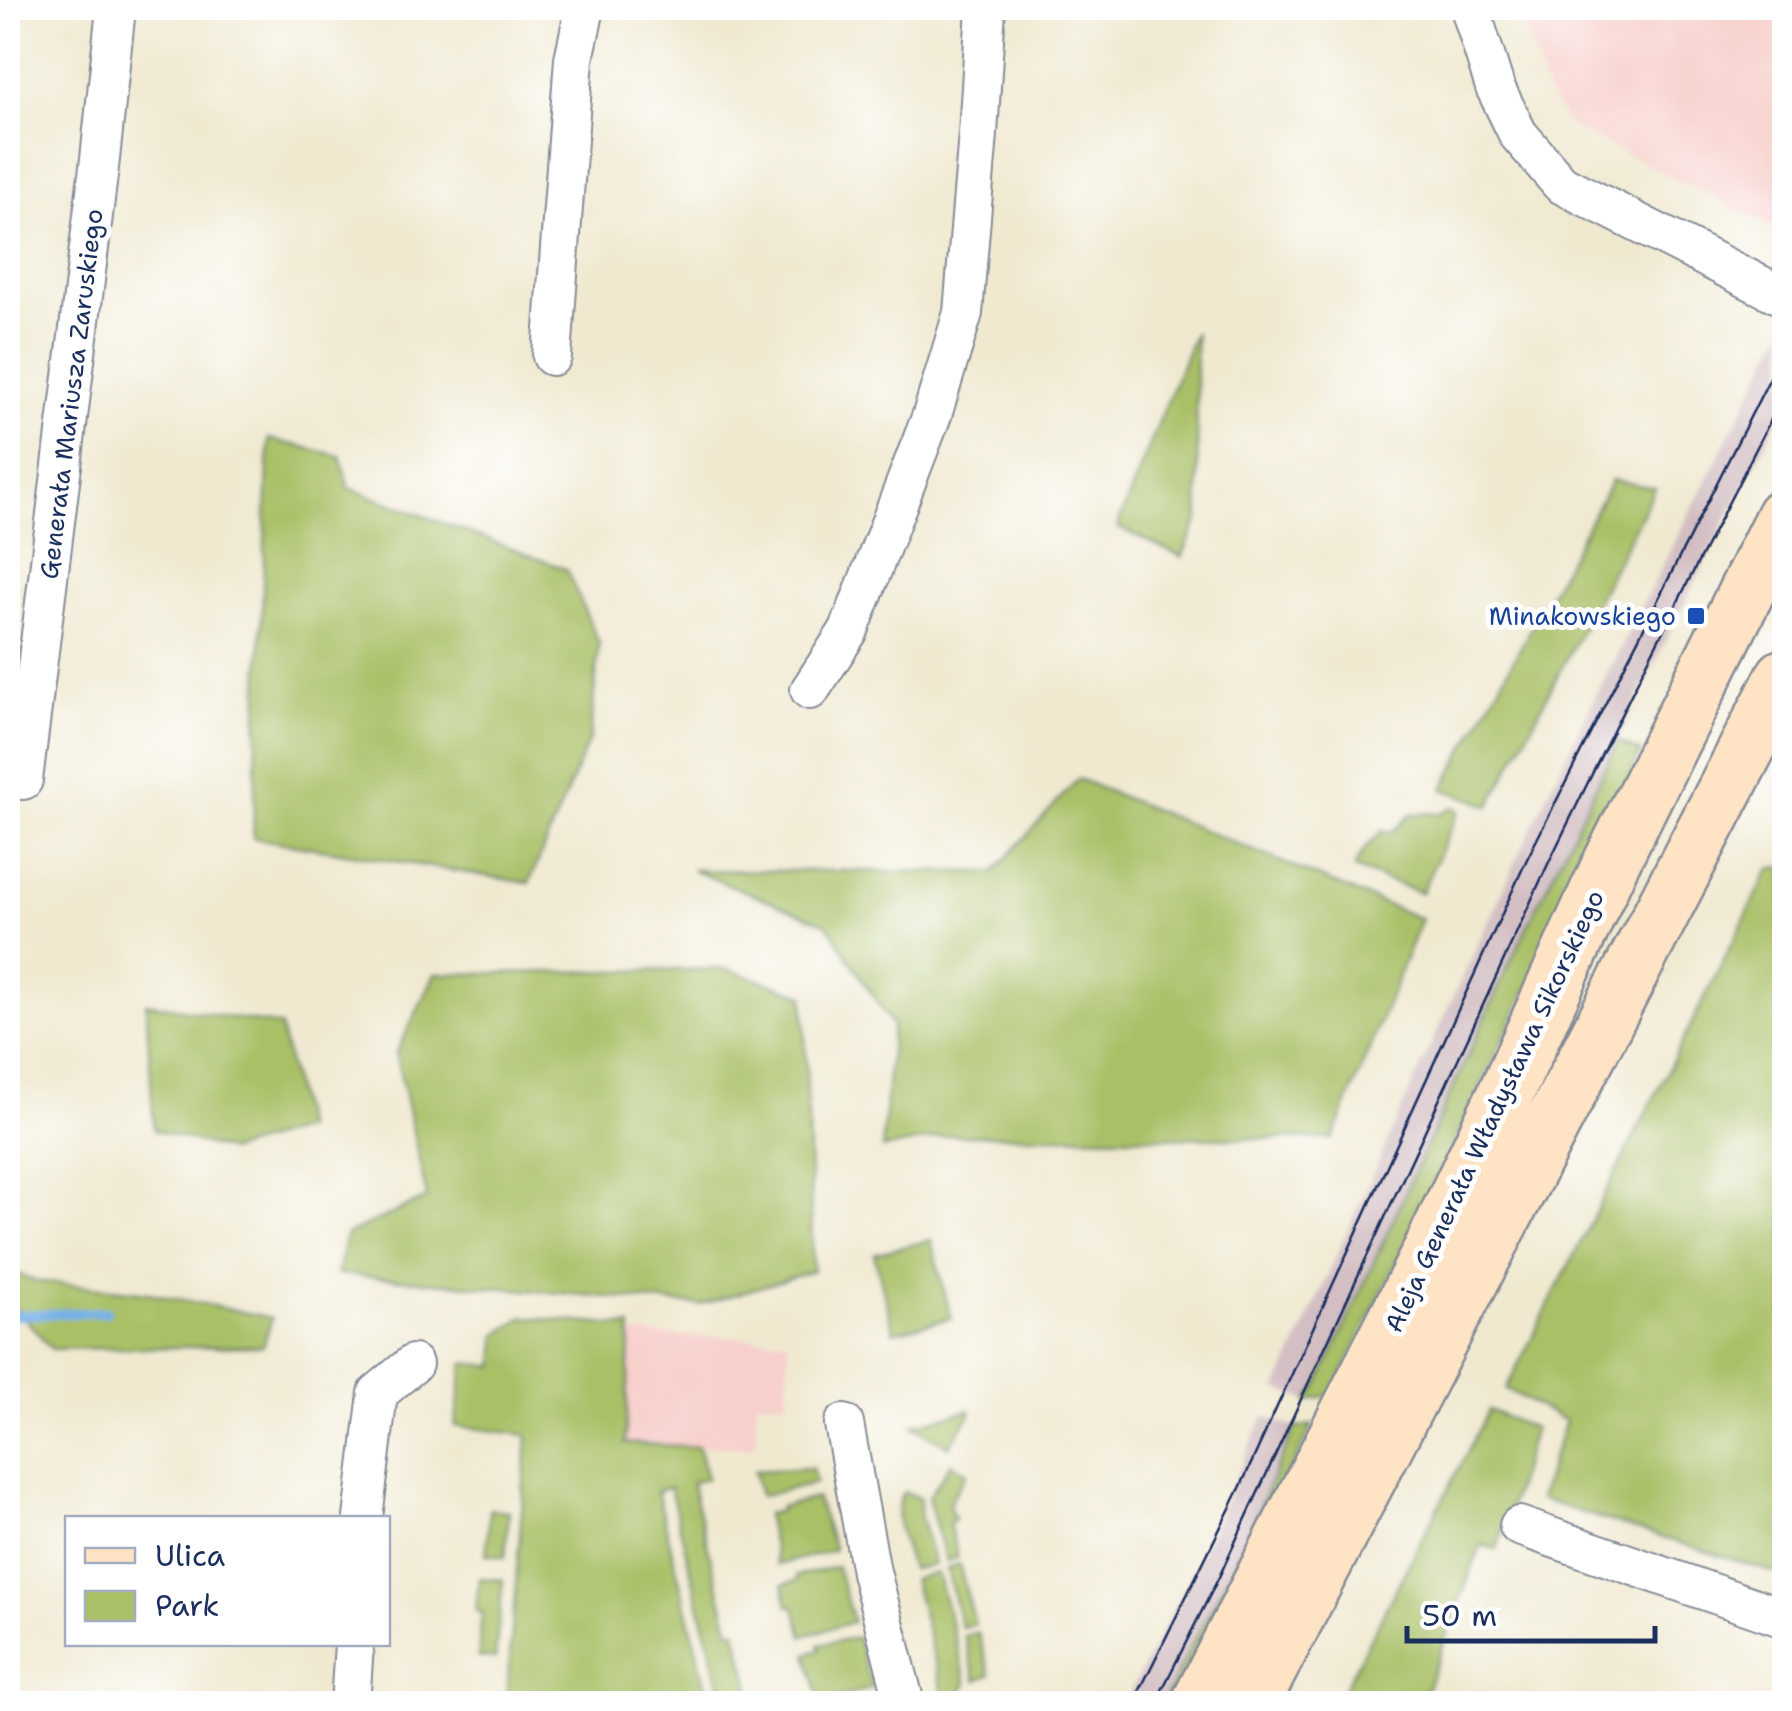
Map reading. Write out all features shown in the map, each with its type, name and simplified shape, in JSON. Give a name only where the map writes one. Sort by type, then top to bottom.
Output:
[{"type":"main road","name":"Aleja Generała Władysława Sikorskiego","points":[[1199,1704],[1420,1272],[1609,867],[1784,516]]},
{"type":"main road","name":"Aleja Generała Władysława Sikorskiego","points":[[1251,1704],[1784,677]]},
{"type":"street","name":"Generała Mariusza Zaruskiego","points":[[23,780],[116,8]]},
{"type":"street","points":[[552,356],[574,58],[585,8]]},
{"type":"street","points":[[810,690],[849,630],[932,416],[962,313],[986,8]]},
{"type":"street","points":[[1470,8],[1494,88],[1518,134],[1561,184],[1784,297]]},
{"type":"street","points":[[363,1516],[378,1392],[413,1364]]},
{"type":"street","points":[[844,1424],[871,1572],[904,1704]]},
{"type":"street","points":[[1519,1526],[1784,1618]]},
{"type":"street","points":[[350,1704],[354,1646]]},
{"type":"shaded area","points":[[1519,8],[1784,8],[1783,232],[1570,126],[1548,95]]},
{"type":"shaded area","points":[[1784,329],[1784,407],[1541,896],[1315,1392],[1308,1401],[1277,1389],[1422,1064],[1575,736]]},
{"type":"shaded area","points":[[630,1334],[788,1340],[788,1401],[757,1402],[755,1447],[625,1444]]},
{"type":"shaded area","points":[[1264,1416],[1295,1428],[1230,1572],[1162,1703],[1124,1704],[1192,1573]]},
{"type":"green space","points":[[1195,332],[1199,519],[1182,557],[1117,527]]},
{"type":"green space","points":[[269,439],[340,456],[349,488],[566,569],[599,643],[590,737],[529,883],[253,838]]},
{"type":"green space","points":[[1612,480],[1655,488],[1490,806],[1443,789]]},
{"type":"green space","points":[[1618,741],[1641,752],[1333,1394],[1308,1401],[1515,952]]},
{"type":"green space","points":[[1078,779],[1421,919],[1333,1139],[952,1135],[882,1149],[892,1025],[827,924],[692,870],[994,872]]},
{"type":"green space","points":[[1453,807],[1459,811],[1421,893],[1354,868],[1382,831],[1393,831],[1411,814],[1441,813]]},
{"type":"green space","points":[[1784,867],[1784,1552],[1778,1574],[1539,1499],[1565,1421],[1506,1389],[1770,869]]},
{"type":"green space","points":[[727,969],[804,995],[813,1271],[700,1305],[337,1274],[346,1235],[427,1198],[396,1054],[435,974]]},
{"type":"green space","points":[[146,1003],[280,1026],[304,1129],[230,1151],[154,1130]]},
{"type":"green space","points":[[931,1240],[951,1318],[894,1332],[874,1254]]},
{"type":"green space","points":[[8,1270],[34,1281],[149,1293],[272,1318],[263,1346],[52,1349],[8,1300]]},
{"type":"green space","points":[[524,1317],[631,1327],[625,1443],[698,1447],[707,1478],[691,1483],[730,1631],[736,1630],[754,1703],[724,1703],[670,1488],[657,1491],[710,1703],[506,1703],[528,1435],[455,1426],[464,1363],[495,1366],[497,1335]]},
{"type":"green space","points":[[970,1410],[949,1447],[913,1425]]},
{"type":"green space","points":[[1489,1410],[1534,1429],[1497,1549],[1481,1545],[1421,1703],[1336,1704]]},
{"type":"green space","points":[[1313,1425],[1176,1703],[1162,1704],[1230,1572],[1295,1428]]},
{"type":"green space","points":[[951,1463],[967,1473],[949,1503],[954,1520],[949,1523],[958,1557],[946,1562],[928,1498]]},
{"type":"green space","points":[[812,1468],[816,1483],[760,1496],[754,1471]]},
{"type":"green space","points":[[903,1492],[920,1498],[920,1513],[934,1565],[911,1569],[898,1520]]},
{"type":"green space","points":[[816,1498],[834,1550],[777,1565],[766,1514]]},
{"type":"green space","points":[[490,1509],[509,1511],[505,1557],[486,1555]]},
{"type":"green space","points":[[959,1564],[975,1624],[961,1627],[947,1569]]},
{"type":"green space","points":[[837,1567],[853,1622],[803,1636],[794,1605],[788,1606],[783,1585],[797,1580],[797,1576]]},
{"type":"green space","points":[[937,1573],[967,1683],[955,1703],[946,1703],[913,1579]]},
{"type":"green space","points":[[479,1578],[503,1580],[495,1659],[478,1657],[482,1612],[476,1611]]},
{"type":"green space","points":[[978,1632],[990,1675],[976,1680],[964,1636]]},
{"type":"green space","points":[[857,1637],[872,1688],[821,1703],[807,1654],[820,1650],[819,1645]]},
{"type":"waterway","points":[[8,1311],[15,1315],[106,1312]]},
{"type":"tram line","points":[[1133,1704],[1240,1488],[1527,859],[1784,350]]},
{"type":"tram line","points":[[1155,1704],[1219,1577],[1549,862],[1784,394]]},
{"type":"place","name":"Minakowskiego","points":[[1696,616]]}]
